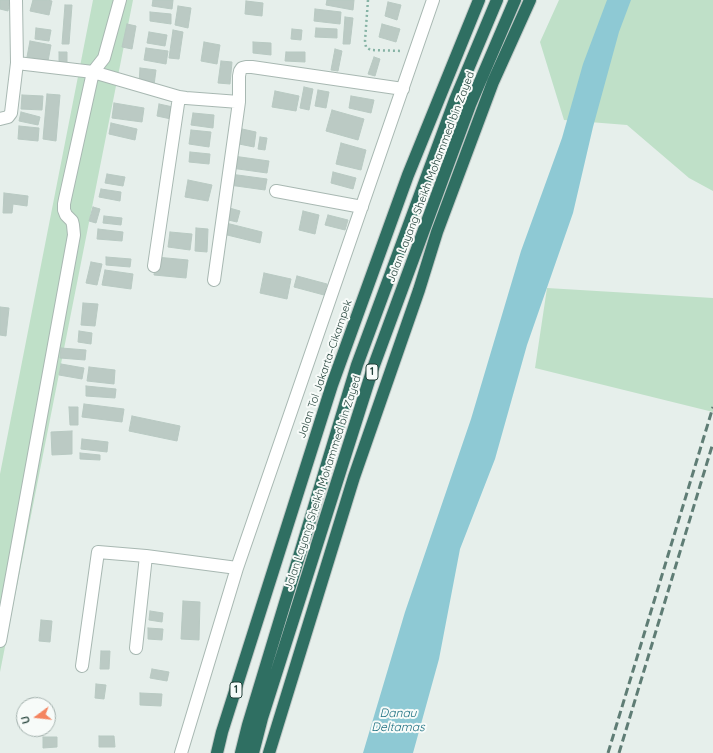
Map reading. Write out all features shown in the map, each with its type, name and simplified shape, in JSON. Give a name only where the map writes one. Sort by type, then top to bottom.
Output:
[{"type":"highway","name":"Jalan Tol Jakarta–Cikampek","points":[[217,753],[222,732],[332,385],[408,175],[479,0]]},
{"type":"highway","name":"Jalan Layang Sheikh Mohammed bin Zayed","points":[[241,753],[248,725],[357,365],[455,100],[497,0]]},
{"type":"highway","name":"Jalan Layang Sheikh Mohammed bin Zayed","points":[[253,753],[262,718],[373,368],[470,105],[515,0]]},
{"type":"highway","name":"1","points":[[269,753],[354,477],[437,232],[493,82],[530,0]]},
{"type":"street","points":[[0,119],[8,117],[11,113],[17,63],[16,0]]},
{"type":"street","points":[[0,641],[74,235],[73,224],[66,215],[64,204],[93,72],[104,58],[120,0]]},
{"type":"street","points":[[181,753],[236,568],[433,0]]},
{"type":"street","points":[[17,63],[93,72],[179,97],[239,102]]},
{"type":"street","points":[[214,280],[239,102],[239,76],[242,68],[252,66],[403,89]]},
{"type":"street","points":[[154,266],[179,97]]},
{"type":"street","points":[[276,191],[362,207]]},
{"type":"street","points":[[82,666],[98,552],[146,556],[236,568]]},
{"type":"street","points":[[136,648],[146,556]]},
{"type":"path","points":[[368,0],[365,41],[366,47],[371,50],[415,52]]},
{"type":"green space","points":[[93,0],[133,0],[0,672],[0,474]]},
{"type":"green space","points":[[559,0],[713,0],[713,191],[689,178],[627,125],[564,120],[540,42]]},
{"type":"green space","points":[[547,288],[713,298],[713,412],[535,368]]},
{"type":"water","name":"Danau Deltamas","points":[[607,0],[631,0],[619,32],[593,127],[573,213],[527,345],[495,459],[460,549],[439,659],[413,753],[363,753],[405,612],[471,419],[521,251],[562,138],[583,64]]},
{"type":"building","points":[[0,0],[10,0],[8,11],[0,9]]},
{"type":"building","points":[[33,0],[52,1],[49,15],[30,11]]},
{"type":"building","points":[[153,0],[173,0],[172,9],[152,6]]},
{"type":"building","points":[[327,0],[354,0],[353,10],[326,5]]},
{"type":"building","points":[[246,1],[263,3],[262,16],[245,14]]},
{"type":"building","points":[[388,2],[401,5],[397,20],[385,16]]},
{"type":"building","points":[[65,5],[72,5],[69,44],[62,44]]},
{"type":"building","points":[[178,6],[191,8],[188,28],[175,25]]},
{"type":"building","points":[[315,9],[341,12],[340,24],[314,21]]},
{"type":"building","points":[[150,12],[171,14],[171,24],[150,21]]},
{"type":"building","points":[[345,17],[353,18],[350,44],[343,44]]},
{"type":"building","points":[[127,24],[136,26],[132,49],[122,47]]},
{"type":"building","points":[[382,24],[400,29],[396,42],[379,37]]},
{"type":"building","points":[[36,28],[51,30],[49,41],[35,39]]},
{"type":"building","points":[[316,28],[337,29],[337,38],[315,37]]},
{"type":"building","points":[[292,29],[302,30],[301,40],[291,39]]},
{"type":"building","points":[[173,30],[183,32],[179,59],[169,58]]},
{"type":"building","points":[[149,32],[167,35],[165,46],[147,43]]},
{"type":"building","points":[[30,41],[51,45],[48,61],[27,57]]},
{"type":"building","points":[[204,42],[220,45],[217,64],[201,61]]},
{"type":"building","points":[[253,42],[271,43],[271,55],[253,53]]},
{"type":"building","points":[[146,48],[168,51],[166,64],[144,60]]},
{"type":"building","points":[[335,49],[342,51],[338,71],[331,70]]},
{"type":"building","points":[[59,52],[67,52],[67,65],[59,65]]},
{"type":"building","points":[[286,52],[305,52],[305,62],[285,61]]},
{"type":"building","points":[[374,57],[380,59],[375,76],[368,74]]},
{"type":"building","points":[[221,61],[232,62],[230,84],[218,83]]},
{"type":"building","points":[[140,68],[156,70],[154,85],[139,84]]},
{"type":"building","points":[[304,87],[313,89],[309,110],[300,108]]},
{"type":"building","points":[[318,90],[329,92],[326,108],[315,106]]},
{"type":"building","points":[[275,91],[299,96],[296,111],[272,107]]},
{"type":"building","points":[[47,94],[60,95],[56,141],[43,139]]},
{"type":"building","points":[[22,95],[43,96],[42,110],[21,109]]},
{"type":"building","points":[[351,96],[374,100],[371,113],[349,108]]},
{"type":"building","points":[[114,103],[144,108],[142,122],[112,118]]},
{"type":"building","points":[[159,104],[173,107],[171,119],[157,116]]},
{"type":"building","points":[[332,110],[364,119],[358,140],[326,131]]},
{"type":"building","points":[[21,112],[40,117],[38,125],[19,121]]},
{"type":"building","points":[[193,113],[214,115],[213,128],[191,125]]},
{"type":"building","points":[[111,123],[137,129],[135,140],[109,134]]},
{"type":"building","points":[[19,126],[39,128],[38,141],[18,139]]},
{"type":"building","points":[[242,129],[256,132],[254,147],[239,144]]},
{"type":"building","points":[[191,130],[211,132],[209,147],[189,144]]},
{"type":"building","points":[[260,137],[267,138],[265,150],[258,149]]},
{"type":"building","points":[[341,143],[366,150],[361,170],[336,164]]},
{"type":"building","points":[[190,152],[210,154],[209,164],[189,162]]},
{"type":"building","points":[[233,156],[269,161],[267,173],[231,168]]},
{"type":"building","points":[[333,172],[356,178],[353,189],[331,183]]},
{"type":"building","points":[[107,174],[125,177],[123,186],[105,183]]},
{"type":"building","points":[[230,174],[267,179],[265,190],[229,185]]},
{"type":"building","points":[[188,180],[212,185],[208,201],[185,197]]},
{"type":"building","points":[[101,189],[121,192],[120,201],[99,197]]},
{"type":"building","points":[[4,193],[28,196],[27,206],[13,204],[12,213],[3,213]]},
{"type":"building","points":[[93,207],[100,209],[96,223],[89,221]]},
{"type":"building","points":[[226,207],[240,211],[237,222],[224,219]]},
{"type":"building","points":[[303,211],[319,215],[315,234],[299,230]]},
{"type":"building","points":[[328,215],[348,220],[345,230],[325,225]]},
{"type":"building","points":[[104,216],[122,218],[121,225],[103,223]]},
{"type":"building","points":[[226,223],[262,232],[260,243],[223,234]]},
{"type":"building","points":[[196,228],[208,229],[207,252],[195,251]]},
{"type":"building","points":[[98,229],[123,232],[122,241],[97,239]]},
{"type":"building","points":[[170,232],[192,234],[190,250],[168,247]]},
{"type":"building","points":[[106,257],[131,259],[130,267],[106,265]]},
{"type":"building","points":[[156,257],[188,260],[186,278],[154,275]]},
{"type":"building","points":[[91,262],[102,264],[97,285],[86,283]]},
{"type":"building","points":[[105,270],[133,274],[131,289],[102,285]]},
{"type":"building","points":[[264,273],[291,279],[287,299],[260,293]]},
{"type":"building","points":[[297,276],[327,284],[324,295],[294,287]]},
{"type":"building","points":[[83,303],[98,304],[95,326],[81,325]]},
{"type":"building","points":[[0,307],[9,308],[6,336],[0,335]]},
{"type":"building","points":[[79,331],[92,333],[91,344],[78,342]]},
{"type":"building","points":[[61,348],[86,350],[85,360],[60,358]]},
{"type":"building","points":[[61,364],[84,368],[82,379],[59,375]]},
{"type":"building","points":[[89,367],[115,370],[114,384],[87,381]]},
{"type":"building","points":[[86,386],[116,389],[115,398],[86,396]]},
{"type":"building","points":[[84,404],[124,409],[122,422],[82,417]]},
{"type":"building","points":[[69,407],[78,407],[78,425],[70,425]]},
{"type":"building","points":[[132,416],[180,426],[177,441],[129,431]]},
{"type":"building","points":[[72,431],[72,454],[52,455],[51,432]]},
{"type":"building","points":[[82,439],[108,442],[107,452],[81,449]]},
{"type":"building","points":[[80,453],[100,455],[100,460],[80,459]]},
{"type":"building","points":[[183,601],[200,602],[199,640],[181,639]]},
{"type":"building","points":[[150,611],[163,613],[162,622],[149,620]]},
{"type":"building","points":[[41,620],[52,621],[50,642],[39,641]]},
{"type":"building","points":[[148,628],[163,629],[162,640],[148,639]]},
{"type":"building","points":[[101,651],[110,651],[109,669],[100,669]]},
{"type":"building","points":[[152,669],[169,672],[167,681],[150,678]]},
{"type":"building","points":[[96,684],[106,685],[104,699],[95,698]]},
{"type":"building","points":[[140,693],[162,694],[161,706],[140,705]]},
{"type":"building","points":[[99,736],[114,736],[115,747],[99,747]]},
{"type":"building","points":[[43,737],[57,737],[57,747],[43,748]]},
{"type":"railway","points":[[608,753],[713,407]]},
{"type":"railway","points":[[619,753],[713,443]]}]
